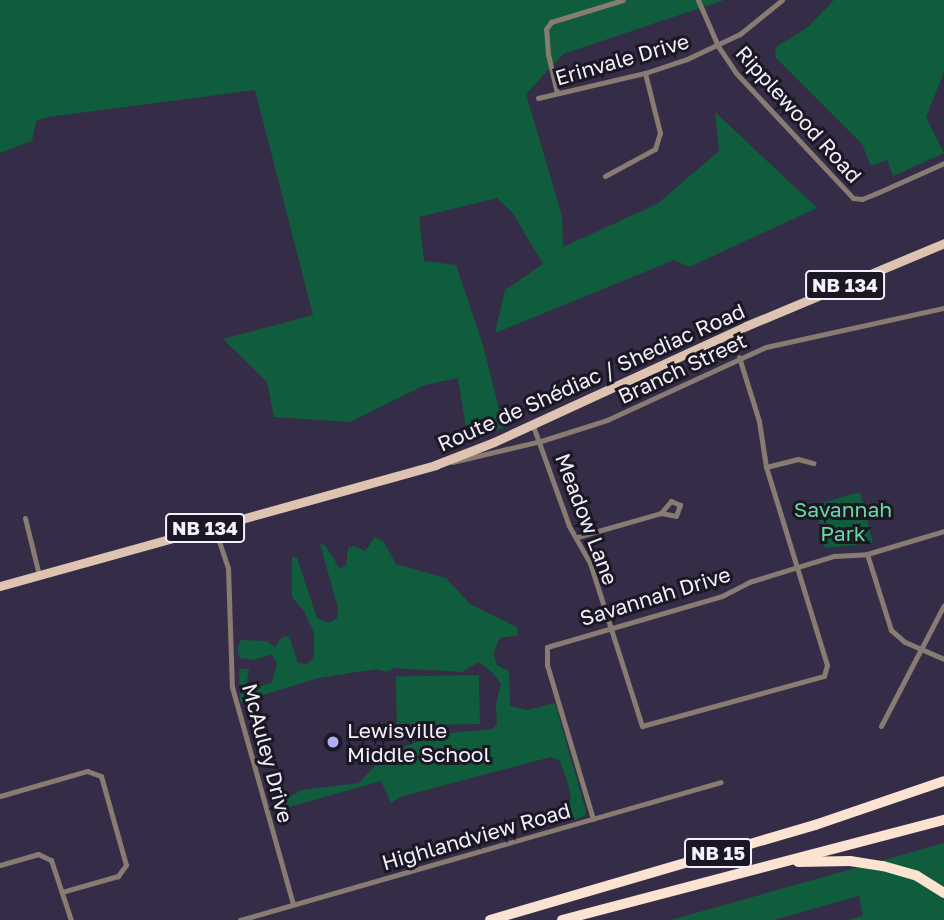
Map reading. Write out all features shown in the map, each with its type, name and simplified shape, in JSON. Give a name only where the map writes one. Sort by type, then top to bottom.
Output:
[{"type":"highway","name":"NB 15","points":[[490,920],[815,825],[944,781]]},
{"type":"highway","name":"NB 15","points":[[562,920],[944,820]]},
{"type":"highway","points":[[764,866],[850,861],[917,876],[944,892]]},
{"type":"main road","name":"Route de Shédiac / Shediac Road","points":[[0,586],[435,465],[746,326],[944,243]]},
{"type":"street","points":[[557,93],[548,55],[546,29],[551,22],[623,0]]},
{"type":"street","name":"Ripplewood Road","points":[[698,0],[718,46],[736,73],[853,198],[862,199],[944,163]]},
{"type":"street","name":"Erinvale Drive","points":[[538,98],[645,73],[718,46],[740,34],[782,0]]},
{"type":"street","points":[[606,176],[655,149],[660,133],[645,73]]},
{"type":"street","name":"Branch Street","points":[[435,465],[541,441],[636,408],[739,357],[784,342],[899,320],[944,308]]},
{"type":"street","points":[[739,357],[759,421],[766,467],[796,568]]},
{"type":"street","name":"Meadow Lane","points":[[533,423],[569,526],[590,563],[642,726],[824,676],[827,665],[796,568]]},
{"type":"street","points":[[766,467],[799,459],[813,463]]},
{"type":"street","points":[[577,537],[661,513]]},
{"type":"street","points":[[24,518],[39,575]]},
{"type":"street","name":"McAuley Drive","points":[[214,526],[228,568],[232,687],[293,904]]},
{"type":"street","name":"Savannah Drive","points":[[593,819],[545,652],[551,645],[722,596],[749,582],[834,556],[867,554],[944,531]]},
{"type":"street","points":[[867,554],[891,630],[900,639],[944,659]]},
{"type":"street","points":[[881,726],[944,605]]},
{"type":"street","points":[[0,796],[87,771],[101,776],[126,865],[118,876],[62,892]]},
{"type":"street","name":"Highlandview Road","points":[[240,920],[721,782]]},
{"type":"street","points":[[0,865],[38,854],[45,855],[51,860],[71,920]]},
{"type":"green space","points":[[0,0],[724,0],[563,54],[526,94],[562,216],[563,247],[657,204],[719,151],[715,112],[817,208],[689,267],[674,260],[495,333],[505,290],[543,264],[512,212],[497,198],[419,217],[424,261],[456,265],[483,345],[500,413],[508,426],[468,441],[458,378],[425,385],[350,422],[274,417],[267,382],[223,339],[313,315],[255,90],[48,117],[36,121],[32,141],[0,153]]},
{"type":"green space","points":[[834,0],[944,0],[944,72],[926,117],[944,153],[893,176],[887,160],[871,166],[862,144],[775,57],[776,47],[808,27]]},
{"type":"green space","name":"Savannah Park","points":[[860,492],[873,543],[825,548],[815,505]]},
{"type":"green space","points":[[375,537],[383,541],[396,564],[446,578],[470,604],[517,627],[518,635],[500,638],[493,654],[498,666],[509,671],[510,706],[527,710],[555,703],[586,811],[585,816],[573,820],[568,809],[571,798],[568,783],[560,761],[551,757],[400,797],[391,803],[381,781],[278,810],[286,799],[302,790],[359,783],[385,755],[396,749],[441,734],[492,729],[497,725],[496,704],[501,684],[493,673],[479,662],[462,672],[393,668],[386,672],[377,669],[318,678],[240,702],[239,669],[249,669],[247,681],[249,687],[254,689],[272,682],[277,664],[272,654],[254,660],[240,658],[237,649],[241,640],[267,641],[275,647],[282,637],[289,636],[298,663],[307,664],[314,658],[314,633],[304,611],[292,597],[292,556],[297,558],[317,618],[329,623],[337,618],[338,608],[320,544],[325,545],[340,569],[346,565],[348,548],[354,546],[365,551]]},
{"type":"green space","points":[[479,675],[480,724],[397,725],[396,676]]},
{"type":"green space","points":[[944,843],[944,920],[847,920],[863,916],[859,896],[773,920],[671,920]]},
{"type":"place","name":"Lewisville Middle School","points":[[333,742]]}]
